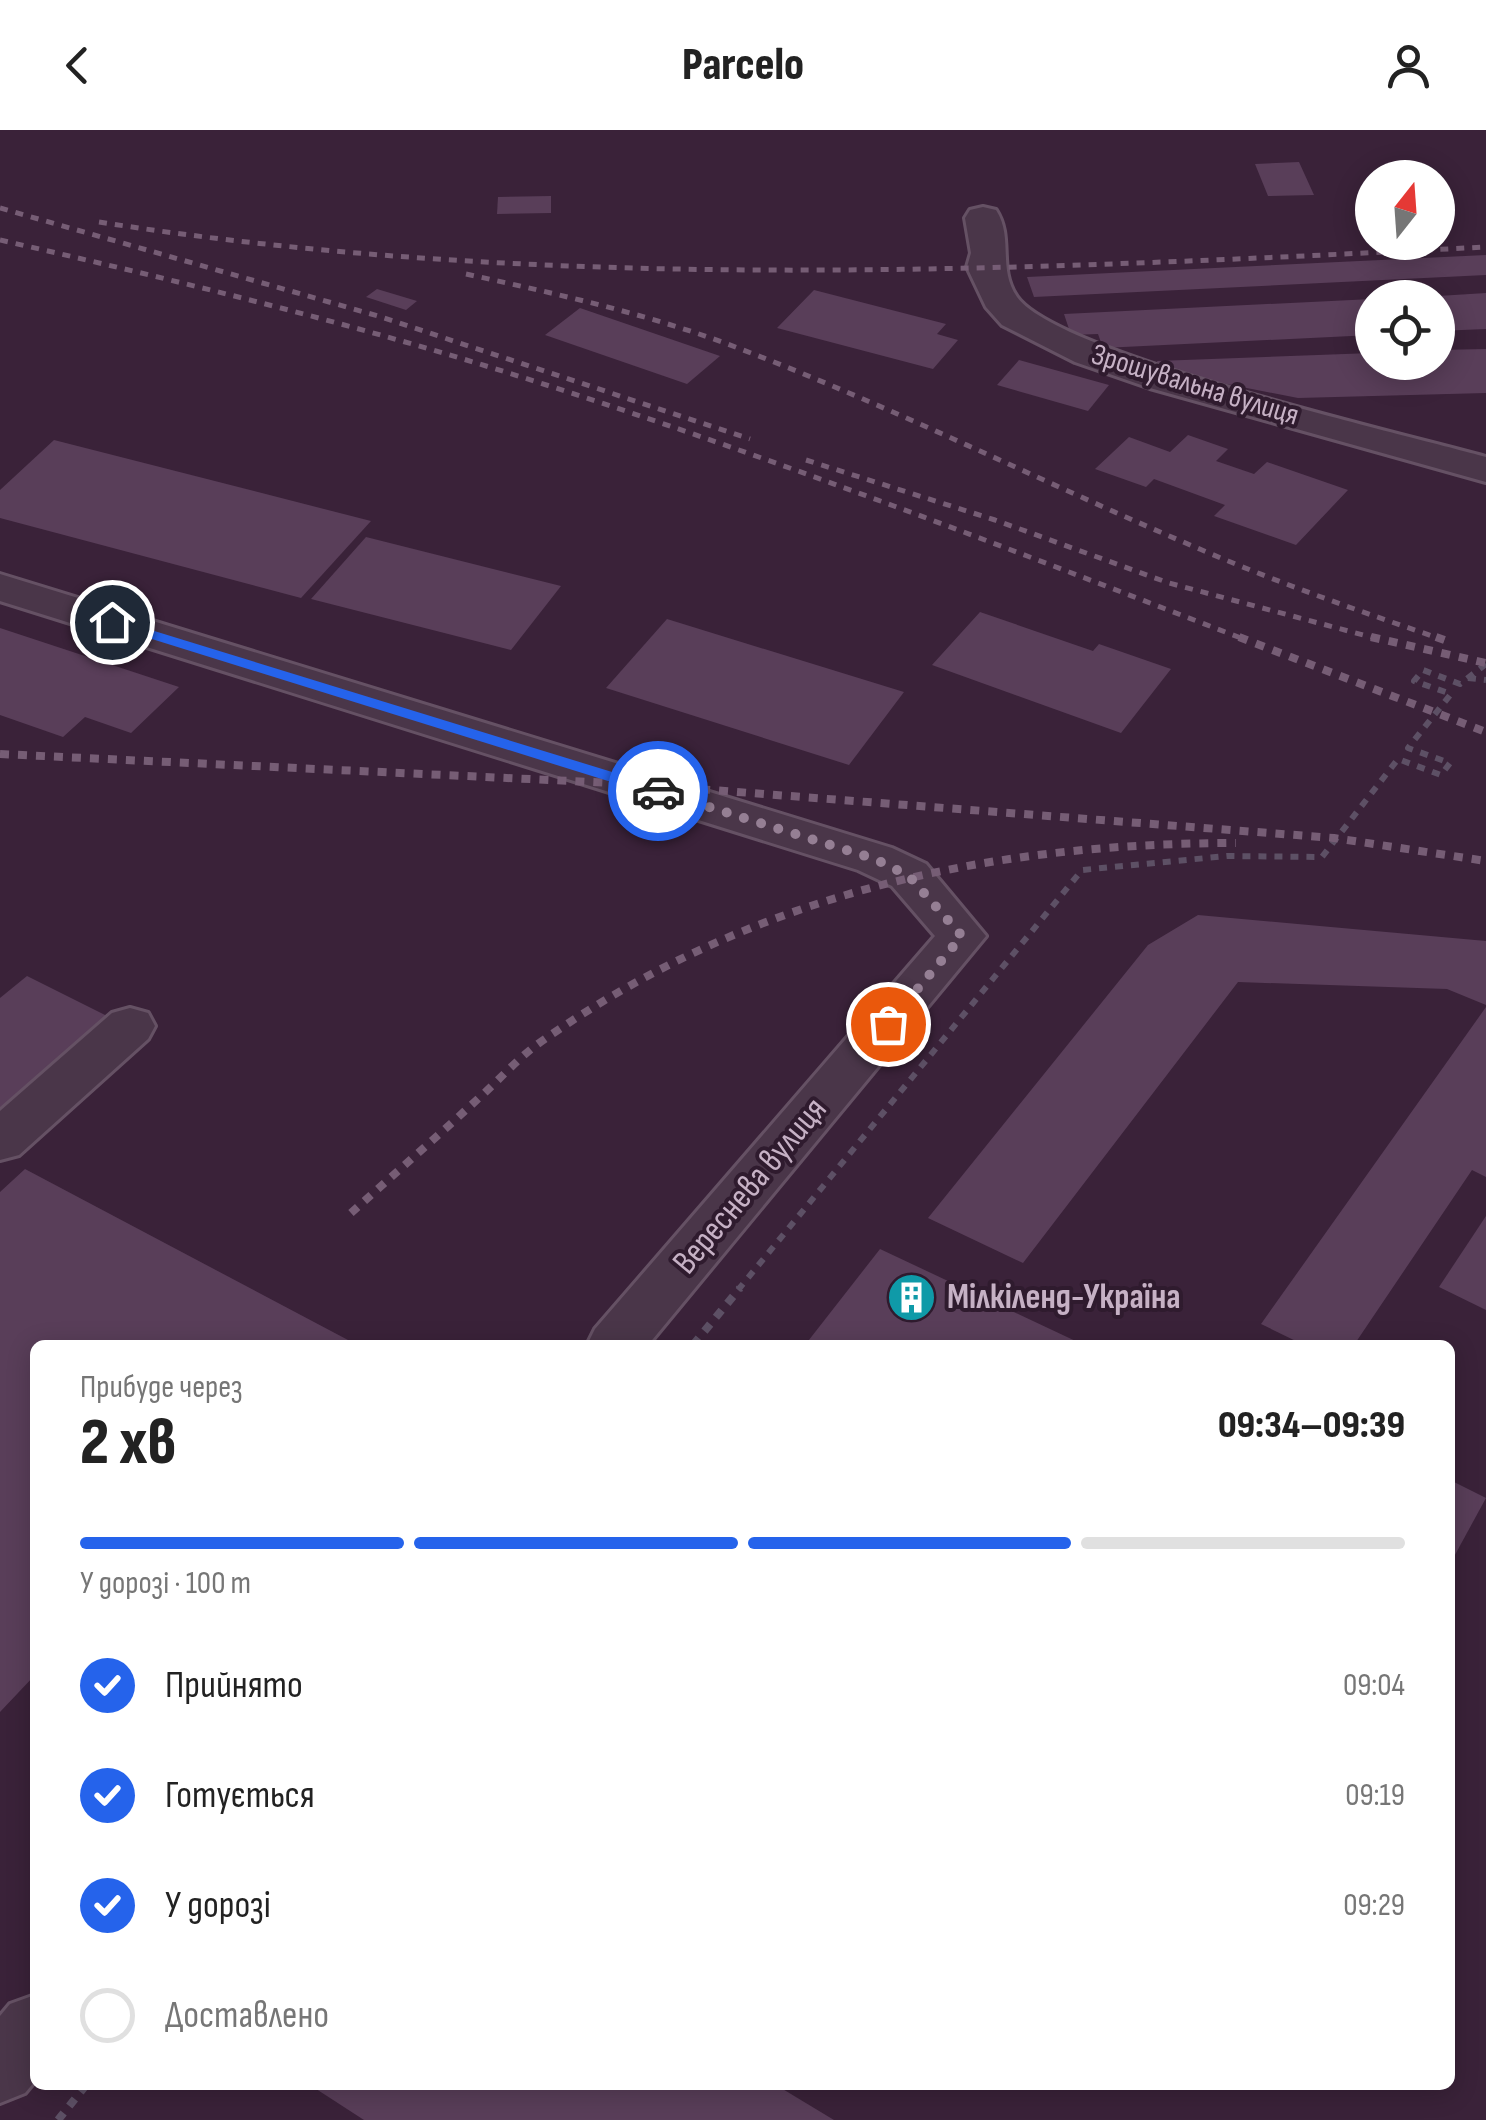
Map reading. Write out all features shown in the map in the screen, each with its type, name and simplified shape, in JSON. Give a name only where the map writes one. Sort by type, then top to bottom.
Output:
[{"type":"street","name":"Зрошувальна вулиця","points":[[983,218],[989,253],[985,267],[999,299],[1015,317],[1073,347],[1164,380],[1486,470]]},
{"type":"street","name":"Вереснева вулиця","points":[[0,587],[875,859],[909,876],[962,936],[619,1340]]},
{"type":"street","points":[[0,1141],[130,1026]]},
{"type":"street","points":[[0,2069],[30,2034]]},
{"type":"path","points":[[698,1340],[1082,870],[1227,856],[1322,857],[1398,759],[1440,775],[1450,763],[1408,748],[1451,694],[1414,681],[1422,670],[1460,684],[1486,664]]},
{"type":"path","points":[[1468,678],[1486,680]]},
{"type":"path","points":[[58,2120],[82,2090]]},
{"type":"building","points":[[1299,162],[1314,195],[1268,196],[1255,164]]},
{"type":"building","points":[[551,196],[551,213],[497,214],[498,197]]},
{"type":"building","points":[[1486,255],[1486,275],[1034,297],[1027,277],[1455,260],[1455,256]]},
{"type":"building","points":[[377,289],[417,301],[406,310],[366,297]]},
{"type":"building","points":[[814,290],[946,324],[937,334],[958,340],[933,369],[777,328]]},
{"type":"building","points":[[1486,293],[1486,329],[1455,330],[1455,295]]},
{"type":"building","points":[[1355,300],[1355,336],[1103,348],[1098,334],[1071,335],[1064,314]]},
{"type":"building","points":[[580,308],[720,356],[687,384],[545,335]]},
{"type":"building","points":[[1486,349],[1486,393],[1298,398],[1161,371],[1157,361],[1355,354],[1355,380],[1455,380],[1455,350]]},
{"type":"building","points":[[1019,360],[1109,385],[1088,411],[997,385]]},
{"type":"building","points":[[1188,435],[1228,449],[1216,461],[1254,474],[1267,462],[1348,490],[1296,545],[1214,516],[1225,505],[1154,479],[1146,487],[1095,469],[1129,437],[1170,452]]},
{"type":"building","points":[[54,440],[371,521],[301,598],[0,518],[0,490]]},
{"type":"building","points":[[366,537],[561,586],[511,650],[311,599]]},
{"type":"building","points":[[980,612],[1093,651],[1099,644],[1171,669],[1121,733],[932,665]]},
{"type":"building","points":[[667,619],[904,692],[849,765],[606,688]]},
{"type":"building","points":[[0,628],[179,687],[131,733],[85,717],[63,737],[0,715]]},
{"type":"building","points":[[1198,915],[1486,941],[1486,1005],[1447,989],[1238,982],[1023,1263],[928,1218],[1148,945]]},
{"type":"building","points":[[27,976],[109,1017],[0,1112],[0,998]]},
{"type":"building","points":[[1486,1007],[1486,1177],[1472,1170],[1357,1340],[1294,1340],[1261,1324]]},
{"type":"building","points":[[25,1169],[348,1340],[30,1340],[30,1680],[0,1712],[0,1192]]},
{"type":"building","points":[[1486,1216],[1486,1310],[1439,1287]]},
{"type":"building","name":"Мілкіленд-Україна","points":[[880,1249],[1073,1340],[809,1340]]},
{"type":"building","points":[[1455,1482],[1486,1498],[1455,1555]]},
{"type":"building","points":[[318,2090],[784,2090],[834,2120],[364,2120]]},
{"type":"railway","points":[[0,208],[378,316],[750,439]]},
{"type":"railway","points":[[99,222],[271,245],[444,260],[617,268],[965,268],[1486,247]]},
{"type":"railway","points":[[0,240],[269,305],[534,381],[803,473],[1246,640]]},
{"type":"railway","points":[[466,274],[627,312],[722,342],[844,391],[1232,562],[1444,640]]},
{"type":"railway","points":[[806,460],[995,520],[1169,583],[1382,640]]},
{"type":"railway","points":[[1239,637],[1486,732]]},
{"type":"railway","points":[[1371,637],[1486,663]]},
{"type":"railway","points":[[1436,637],[1447,641]]},
{"type":"railway","points":[[0,754],[634,784],[1334,838],[1486,861]]},
{"type":"railway","points":[[351,1213],[534,1047],[621,991],[703,948],[787,914],[873,887],[961,867],[1051,853],[1236,843]]},
{"type":"way so far","points":[[658,791],[875,859],[909,876],[962,936],[888,1024]]},
{"type":"place","name":"Мілкіленд-Україна","points":[[912,1297]]},
{"type":"route","points":[[112,622],[658,791]]}]
